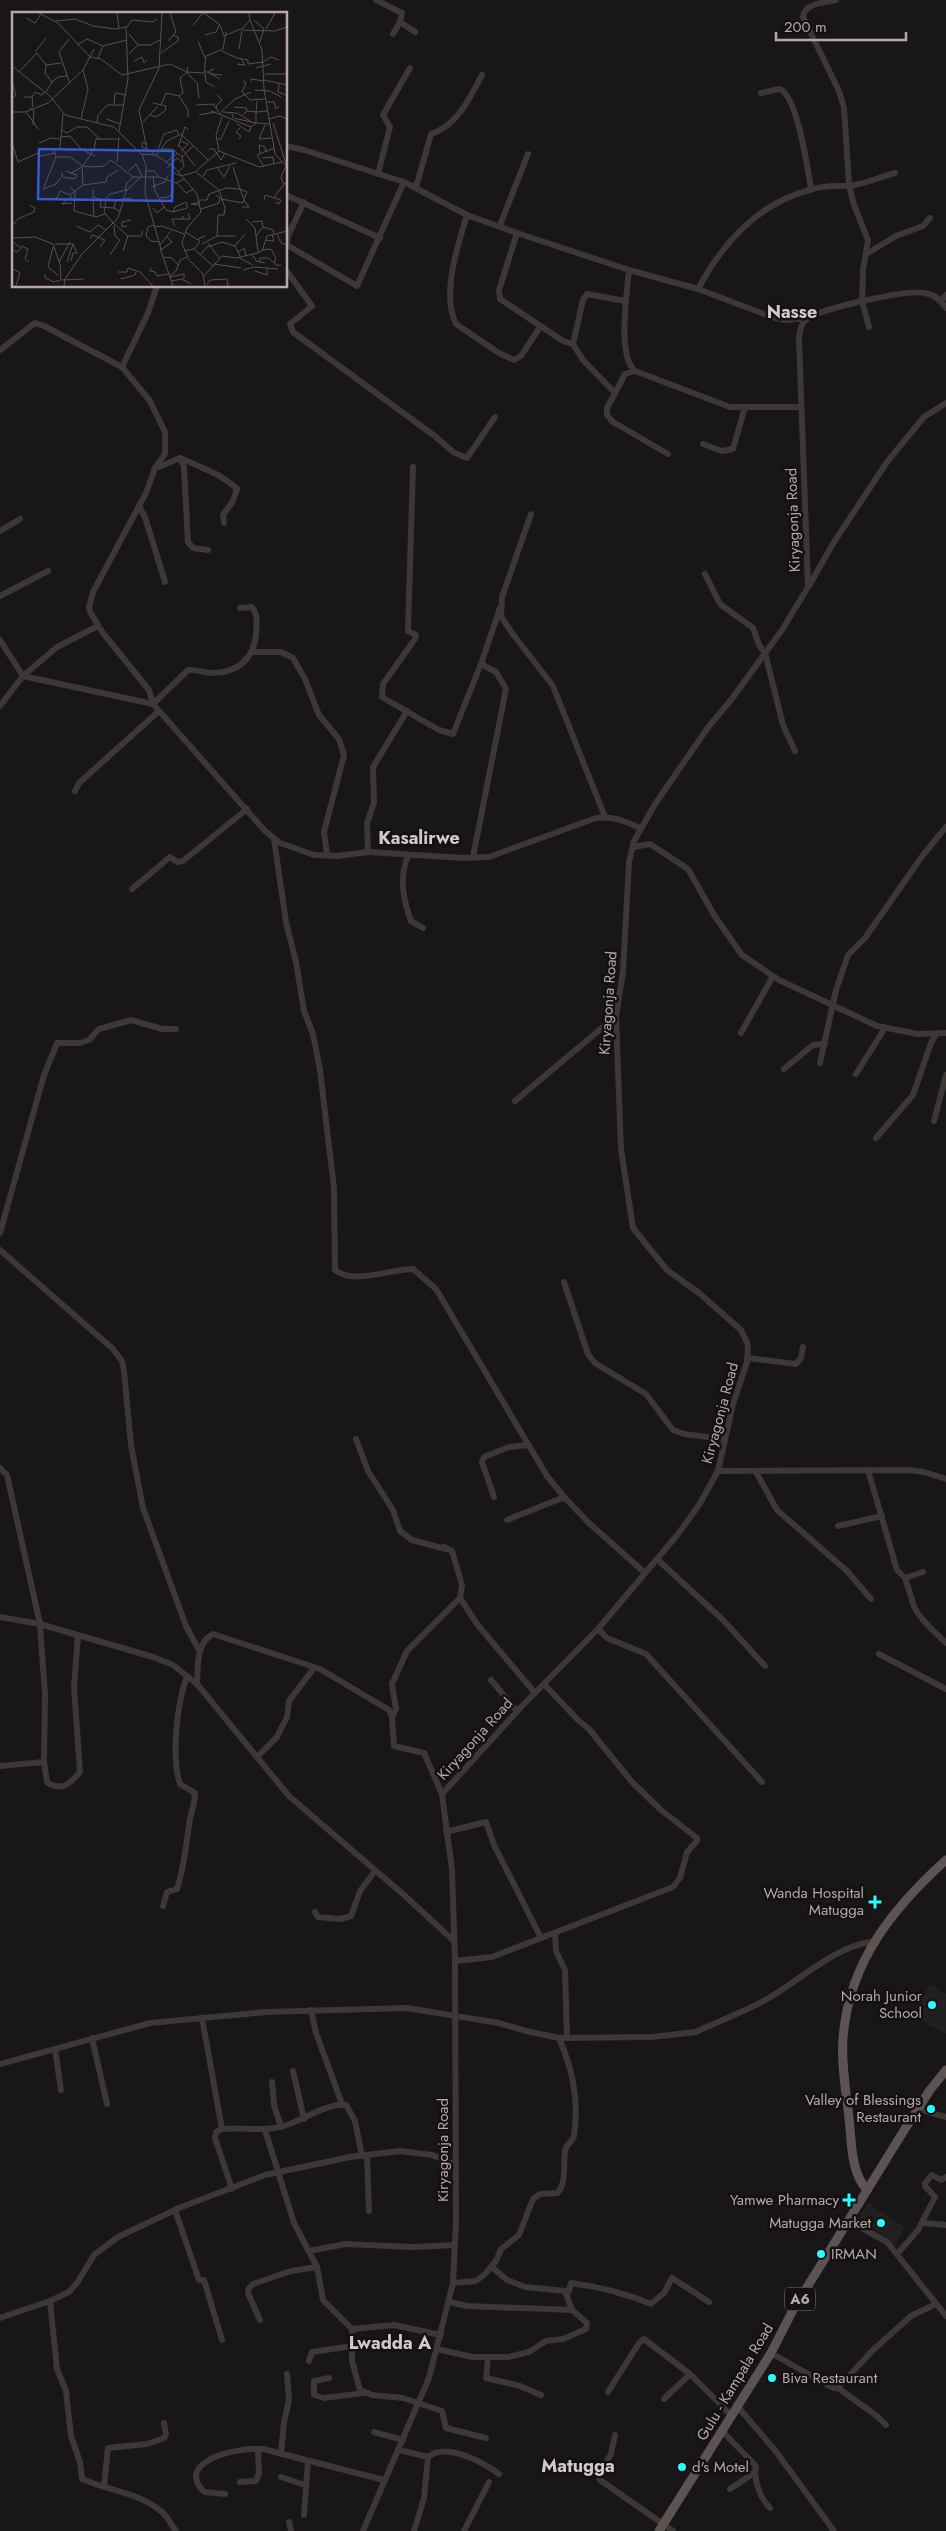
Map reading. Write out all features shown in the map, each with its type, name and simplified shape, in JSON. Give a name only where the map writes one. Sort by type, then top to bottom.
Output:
[{"type":"main road","points":[[867,2190],[859,2179],[853,2158],[845,2087],[843,2037],[854,1987],[875,1941],[899,1906],[946,1860]]},
{"type":"main road","name":"Gulu - Kampala Road","points":[[661,2528],[771,2353],[793,2310],[867,2190],[918,2109],[946,2070]]},
{"type":"main road","points":[[853,2158],[863,2175],[873,2181]]},
{"type":"street","points":[[376,0],[402,13],[400,22],[393,34]]},
{"type":"street","points":[[836,0],[807,7],[803,17],[835,84],[844,108],[850,185],[854,205],[866,232],[868,253],[863,270],[862,301],[869,327]]},
{"type":"street","points":[[400,22],[415,32]]},
{"type":"street","points":[[378,174],[390,127],[383,115],[410,68]]},
{"type":"street","points":[[412,186],[417,184],[432,134],[443,130],[465,106],[482,75]]},
{"type":"street","points":[[761,92],[779,89],[789,96],[805,152],[811,190]]},
{"type":"street","points":[[288,146],[404,182],[467,215],[500,225],[517,233],[629,270],[698,289],[758,312],[786,320],[808,318],[862,301],[908,292],[924,292],[935,296],[946,308]]},
{"type":"street","points":[[500,225],[528,154]]},
{"type":"street","points":[[698,289],[728,243],[751,220],[774,203],[811,190],[850,185],[895,173]]},
{"type":"street","points":[[304,202],[288,236],[288,245],[354,285],[359,284],[404,182]]},
{"type":"street","points":[[288,196],[380,238]]},
{"type":"street","points":[[467,215],[453,268],[451,309],[456,324],[499,353],[514,360],[521,356],[540,327]]},
{"type":"street","points":[[868,253],[896,236],[923,226],[930,218]]},
{"type":"street","points":[[517,233],[498,295],[502,302],[563,341],[573,344],[583,360],[615,393]]},
{"type":"street","points":[[629,270],[626,301],[627,362],[635,371],[719,403],[745,407],[801,406]]},
{"type":"street","points":[[288,273],[312,306],[290,324],[293,332],[436,437],[453,452],[467,458],[495,417]]},
{"type":"street","points":[[122,367],[148,313],[156,288]]},
{"type":"street","points":[[573,344],[583,300],[587,294],[626,301]]},
{"type":"street","points":[[941,301],[946,295]]},
{"type":"street","points":[[786,320],[800,331],[808,318]]},
{"type":"street","points":[[0,350],[35,323],[44,326],[122,367],[150,402],[162,422],[167,448],[161,462],[155,468],[139,506],[92,592],[90,612],[98,626],[149,690],[153,704],[274,839],[314,854],[327,856],[368,852],[472,857],[499,856],[534,840],[562,832],[584,822],[605,817],[623,820],[640,828]]},
{"type":"street","name":"Kiryagonja Road","points":[[363,2531],[429,2378],[453,2283],[455,2245],[455,1961],[452,1870],[442,1794],[598,1628],[657,1559],[699,1505],[718,1471],[724,1439],[748,1358],[748,1344],[741,1330],[699,1293],[666,1270],[635,1231],[621,1149],[616,1016],[623,972],[629,862],[640,828],[709,726],[765,653],[808,587],[800,331]]},
{"type":"street","points":[[635,371],[625,374],[606,412],[608,419],[668,454]]},
{"type":"street","points":[[808,587],[834,542],[887,462],[924,417],[946,403]]},
{"type":"street","points":[[703,444],[722,451],[733,449],[745,407]]},
{"type":"street","points":[[155,468],[180,458],[213,471],[237,489],[233,501],[223,515],[224,523]]},
{"type":"street","points":[[180,458],[184,467],[188,542],[193,548],[208,550]]},
{"type":"street","points":[[413,467],[408,631],[416,636],[383,684],[381,691],[382,697],[444,732],[453,734],[481,664],[505,588],[532,514]]},
{"type":"street","points":[[139,506],[146,516],[166,582]]},
{"type":"street","points":[[0,531],[20,519]]},
{"type":"street","points":[[0,596],[48,571]]},
{"type":"street","points":[[706,574],[720,604],[753,628],[759,645],[765,653],[783,725],[795,751]]},
{"type":"street","points":[[153,704],[188,670],[211,673],[230,670],[250,657],[255,644],[256,612],[252,607],[240,608]]},
{"type":"street","points":[[500,608],[502,616],[512,633],[548,678],[558,695],[605,817]]},
{"type":"street","points":[[0,706],[22,676],[57,647],[98,626]]},
{"type":"street","points":[[0,640],[22,676]]},
{"type":"street","points":[[252,652],[281,652],[293,658],[305,679],[319,716],[339,739],[344,755],[324,832],[327,856]]},
{"type":"street","points":[[472,857],[506,689],[496,672],[481,664]]},
{"type":"street","points":[[22,676],[40,678],[153,704]]},
{"type":"street","points":[[74,791],[79,783],[159,710]]},
{"type":"street","points":[[368,852],[366,823],[374,803],[373,767],[407,711]]},
{"type":"street","points":[[132,889],[170,857],[177,862],[183,861],[247,809]]},
{"type":"street","points":[[820,1063],[836,990],[848,956],[865,938],[923,855],[946,827]]},
{"type":"street","points":[[274,839],[287,927],[296,962],[304,1011],[313,1034],[319,1063],[334,1188],[335,1270],[352,1277],[413,1269],[436,1289],[550,1480],[589,1524],[645,1573]]},
{"type":"street","points":[[633,846],[650,844],[688,869],[714,915],[742,955],[773,976],[866,1022],[911,1034],[946,1033]]},
{"type":"street","points":[[408,855],[402,878],[405,905],[411,921],[424,928]]},
{"type":"street","points":[[741,1033],[773,976]]},
{"type":"street","points":[[515,1101],[616,1016]]},
{"type":"street","points":[[0,1233],[44,1075],[57,1044],[80,1043],[89,1040],[99,1029],[131,1020],[162,1029],[176,1029]]},
{"type":"street","points":[[856,1074],[885,1028]]},
{"type":"street","points":[[876,1138],[913,1095],[931,1043],[936,1034]]},
{"type":"street","points":[[784,1069],[813,1045],[825,1044]]},
{"type":"street","points":[[934,1121],[946,1075]]},
{"type":"street","points":[[0,1250],[113,1349],[122,1362],[131,1445],[143,1508],[186,1626],[200,1652]]},
{"type":"street","points":[[564,1282],[588,1354],[595,1363],[646,1394],[673,1430],[684,1434],[724,1439]]},
{"type":"street","points":[[748,1358],[796,1364],[801,1358],[803,1347]]},
{"type":"street","points":[[356,1439],[368,1471],[393,1510],[400,1531],[412,1540],[452,1552]]},
{"type":"street","points":[[494,1497],[482,1462],[484,1457],[509,1448],[528,1445]]},
{"type":"street","points":[[0,1468],[7,1474],[40,1624],[45,1694],[44,1762],[47,1782],[57,1788],[64,1786],[80,1772],[74,1687],[78,1635]]},
{"type":"street","points":[[718,1471],[868,1470],[924,1472],[946,1479]]},
{"type":"street","points":[[868,1470],[894,1565],[905,1578],[913,1598],[913,1603],[924,1621],[946,1643]]},
{"type":"street","points":[[756,1472],[777,1510],[847,1571],[871,1600]]},
{"type":"street","points":[[507,1520],[543,1505],[566,1499]]},
{"type":"street","points":[[838,1526],[882,1516]]},
{"type":"street","points":[[392,1717],[396,1709],[392,1684],[406,1651],[460,1598],[462,1585],[452,1552],[444,1546]]},
{"type":"street","points":[[657,1559],[723,1620],[765,1666]]},
{"type":"street","points":[[905,1578],[923,1572]]},
{"type":"street","points":[[460,1598],[477,1624],[535,1693]]},
{"type":"street","points":[[0,1616],[40,1624],[153,1657],[173,1665],[197,1684],[289,1796],[453,1940]]},
{"type":"street","points":[[598,1628],[607,1638],[646,1654],[762,1782]]},
{"type":"street","points":[[197,1684],[200,1652],[208,1636],[217,1634],[320,1669],[388,1710],[392,1717],[394,1746],[424,1754],[442,1794]]},
{"type":"street","points":[[879,1654],[946,1688]]},
{"type":"street","points":[[257,1757],[277,1737],[287,1717],[289,1701],[314,1668]]},
{"type":"street","points":[[163,1906],[167,1892],[177,1889],[184,1867],[190,1818],[195,1803],[195,1792],[180,1784],[176,1756],[182,1690],[187,1676]]},
{"type":"street","points":[[491,1680],[518,1711]]},
{"type":"street","points":[[455,1961],[492,1957],[673,1887],[680,1878],[687,1852],[697,1841],[697,1838],[661,1810],[632,1782],[590,1729],[578,1720],[544,1684]]},
{"type":"street","points":[[0,1766],[44,1762]]},
{"type":"street","points":[[446,1832],[486,1822],[494,1846],[541,1938]]},
{"type":"street","points":[[315,1912],[318,1917],[340,1919],[351,1916],[360,1891],[375,1871]]},
{"type":"street","points":[[555,1933],[556,1951],[565,1970],[567,2037]]},
{"type":"street","points":[[0,2064],[150,2023],[311,2010],[407,2008],[499,2022],[526,2032],[559,2038],[652,2038],[696,2032],[767,1999],[807,1970],[845,1950],[863,1943],[875,1941]]},
{"type":"street","points":[[311,2010],[316,2033],[342,2104],[350,2108],[355,2121],[365,2156],[369,2211]]},
{"type":"street","points":[[202,2018],[222,2129]]},
{"type":"street","points":[[92,2038],[107,2104]]},
{"type":"street","points":[[453,2283],[476,2281],[492,2267],[501,2249],[521,2232],[532,2199],[540,2194],[557,2193],[562,2187],[565,2149],[573,2138],[577,2102],[570,2065],[559,2038]]},
{"type":"street","points":[[55,2049],[61,2090]]},
{"type":"street","points":[[293,2071],[304,2118]]},
{"type":"street","points":[[272,2082],[274,2104],[280,2127]]},
{"type":"street","points":[[232,2189],[215,2138],[216,2132],[222,2129],[265,2130],[280,2127],[342,2104]]},
{"type":"street","points":[[918,2109],[946,2118]]},
{"type":"street","points":[[265,2130],[294,2223],[317,2267],[323,2300],[352,2329],[355,2378],[357,2386],[364,2393]]},
{"type":"street","points":[[0,2318],[50,2301],[69,2292],[77,2283],[94,2255],[104,2245],[175,2210],[264,2175],[400,2150],[415,2152],[455,2164]]},
{"type":"street","points":[[898,2253],[915,2235],[935,2197],[925,2186],[925,2183],[932,2175],[941,2180],[946,2177]]},
{"type":"street","points":[[175,2210],[200,2280],[204,2280],[222,2340]]},
{"type":"street","points":[[849,2221],[882,2237],[898,2253],[946,2316]]},
{"type":"street","points":[[923,2222],[946,2225]]},
{"type":"street","points":[[309,2251],[345,2244],[413,2247],[455,2245]]},
{"type":"street","points":[[260,2320],[248,2293],[249,2288],[254,2284],[291,2271],[317,2267]]},
{"type":"street","points":[[437,2349],[472,2357],[508,2358],[529,2352],[546,2341],[563,2340],[586,2329],[587,2323],[572,2310],[566,2292],[562,2289],[526,2287],[507,2280],[492,2267]]},
{"type":"street","points":[[566,2292],[569,2291],[571,2283],[595,2286],[613,2290],[651,2304],[664,2294],[672,2278],[709,2302]]},
{"type":"street","points":[[50,2301],[57,2369],[66,2391],[71,2436],[80,2462],[82,2479],[137,2496],[164,2513],[176,2531]]},
{"type":"street","points":[[449,2302],[467,2306],[572,2310]]},
{"type":"street","points":[[838,2388],[872,2351],[911,2316],[936,2304]]},
{"type":"street","points":[[352,2329],[394,2325],[441,2335]]},
{"type":"street","points":[[608,2392],[642,2340],[647,2340],[690,2374],[731,2415]]},
{"type":"street","points":[[309,2361],[312,2352],[352,2346]]},
{"type":"street","points":[[771,2353],[833,2388],[838,2388],[877,2416],[886,2425]]},
{"type":"street","points":[[488,2358],[486,2378],[520,2386],[541,2395]]},
{"type":"street","points":[[281,2454],[284,2422],[289,2400],[287,2374]]},
{"type":"street","points":[[664,2399],[690,2374]]},
{"type":"street","points":[[329,2378],[314,2381],[314,2395],[324,2398],[364,2393],[385,2394],[442,2411],[446,2428],[486,2438]]},
{"type":"street","points":[[737,2406],[774,2449],[834,2531]]},
{"type":"street","points":[[104,2487],[108,2448],[157,2441],[166,2434],[164,2423]]},
{"type":"street","points":[[374,2432],[402,2440]]},
{"type":"street","points":[[722,2432],[755,2464],[754,2472],[761,2499],[770,2508]]},
{"type":"street","points":[[616,2435],[611,2454],[599,2474],[600,2480],[661,2528],[672,2531]]},
{"type":"street","points":[[225,2494],[204,2492],[200,2488],[196,2475],[198,2467],[206,2460],[248,2448],[261,2449],[384,2480]]},
{"type":"street","points":[[240,2482],[256,2481],[259,2473],[258,2450],[261,2449]]},
{"type":"street","points":[[399,2450],[428,2457]]},
{"type":"street","points":[[414,2531],[424,2498],[428,2457],[434,2452],[448,2452],[481,2460],[499,2474]]},
{"type":"street","points":[[304,2515],[308,2462]]},
{"type":"street","points":[[730,2489],[754,2472]]},
{"type":"street","points":[[282,2478],[306,2485]]},
{"type":"street","points":[[464,2531],[489,2482]]},
{"type":"street","points":[[289,2522],[291,2531]]},
{"type":"shaded area","name":"Norah Junior School","points":[[930,1984],[946,1994],[946,2034],[912,2016]]},
{"type":"shaded area","name":"Matugga Market","points":[[868,2203],[905,2227],[894,2247],[885,2237],[858,2218]]},
{"type":"place","name":"Wanda Hospital Matugga","points":[[875,1902]]},
{"type":"place","name":"Norah Junior School","points":[[932,2005]]},
{"type":"place","name":"Valley of Blessings Restaurant","points":[[931,2109]]},
{"type":"place","name":"Yamwe Pharmacy","points":[[849,2200]]},
{"type":"place","name":"Matugga Market","points":[[881,2223]]},
{"type":"place","name":"IRMAN","points":[[821,2254]]},
{"type":"place","name":"Biva Restaurant","points":[[772,2378]]},
{"type":"place","name":"d's Motel","points":[[682,2467]]},
{"type":"district","name":"Nasse","points":[[792,312]]},
{"type":"district","name":"Kasalirwe","points":[[419,838]]},
{"type":"district","name":"Lwadda A","points":[[390,2343]]},
{"type":"district","name":"Matugga","points":[[578,2466]]}]
